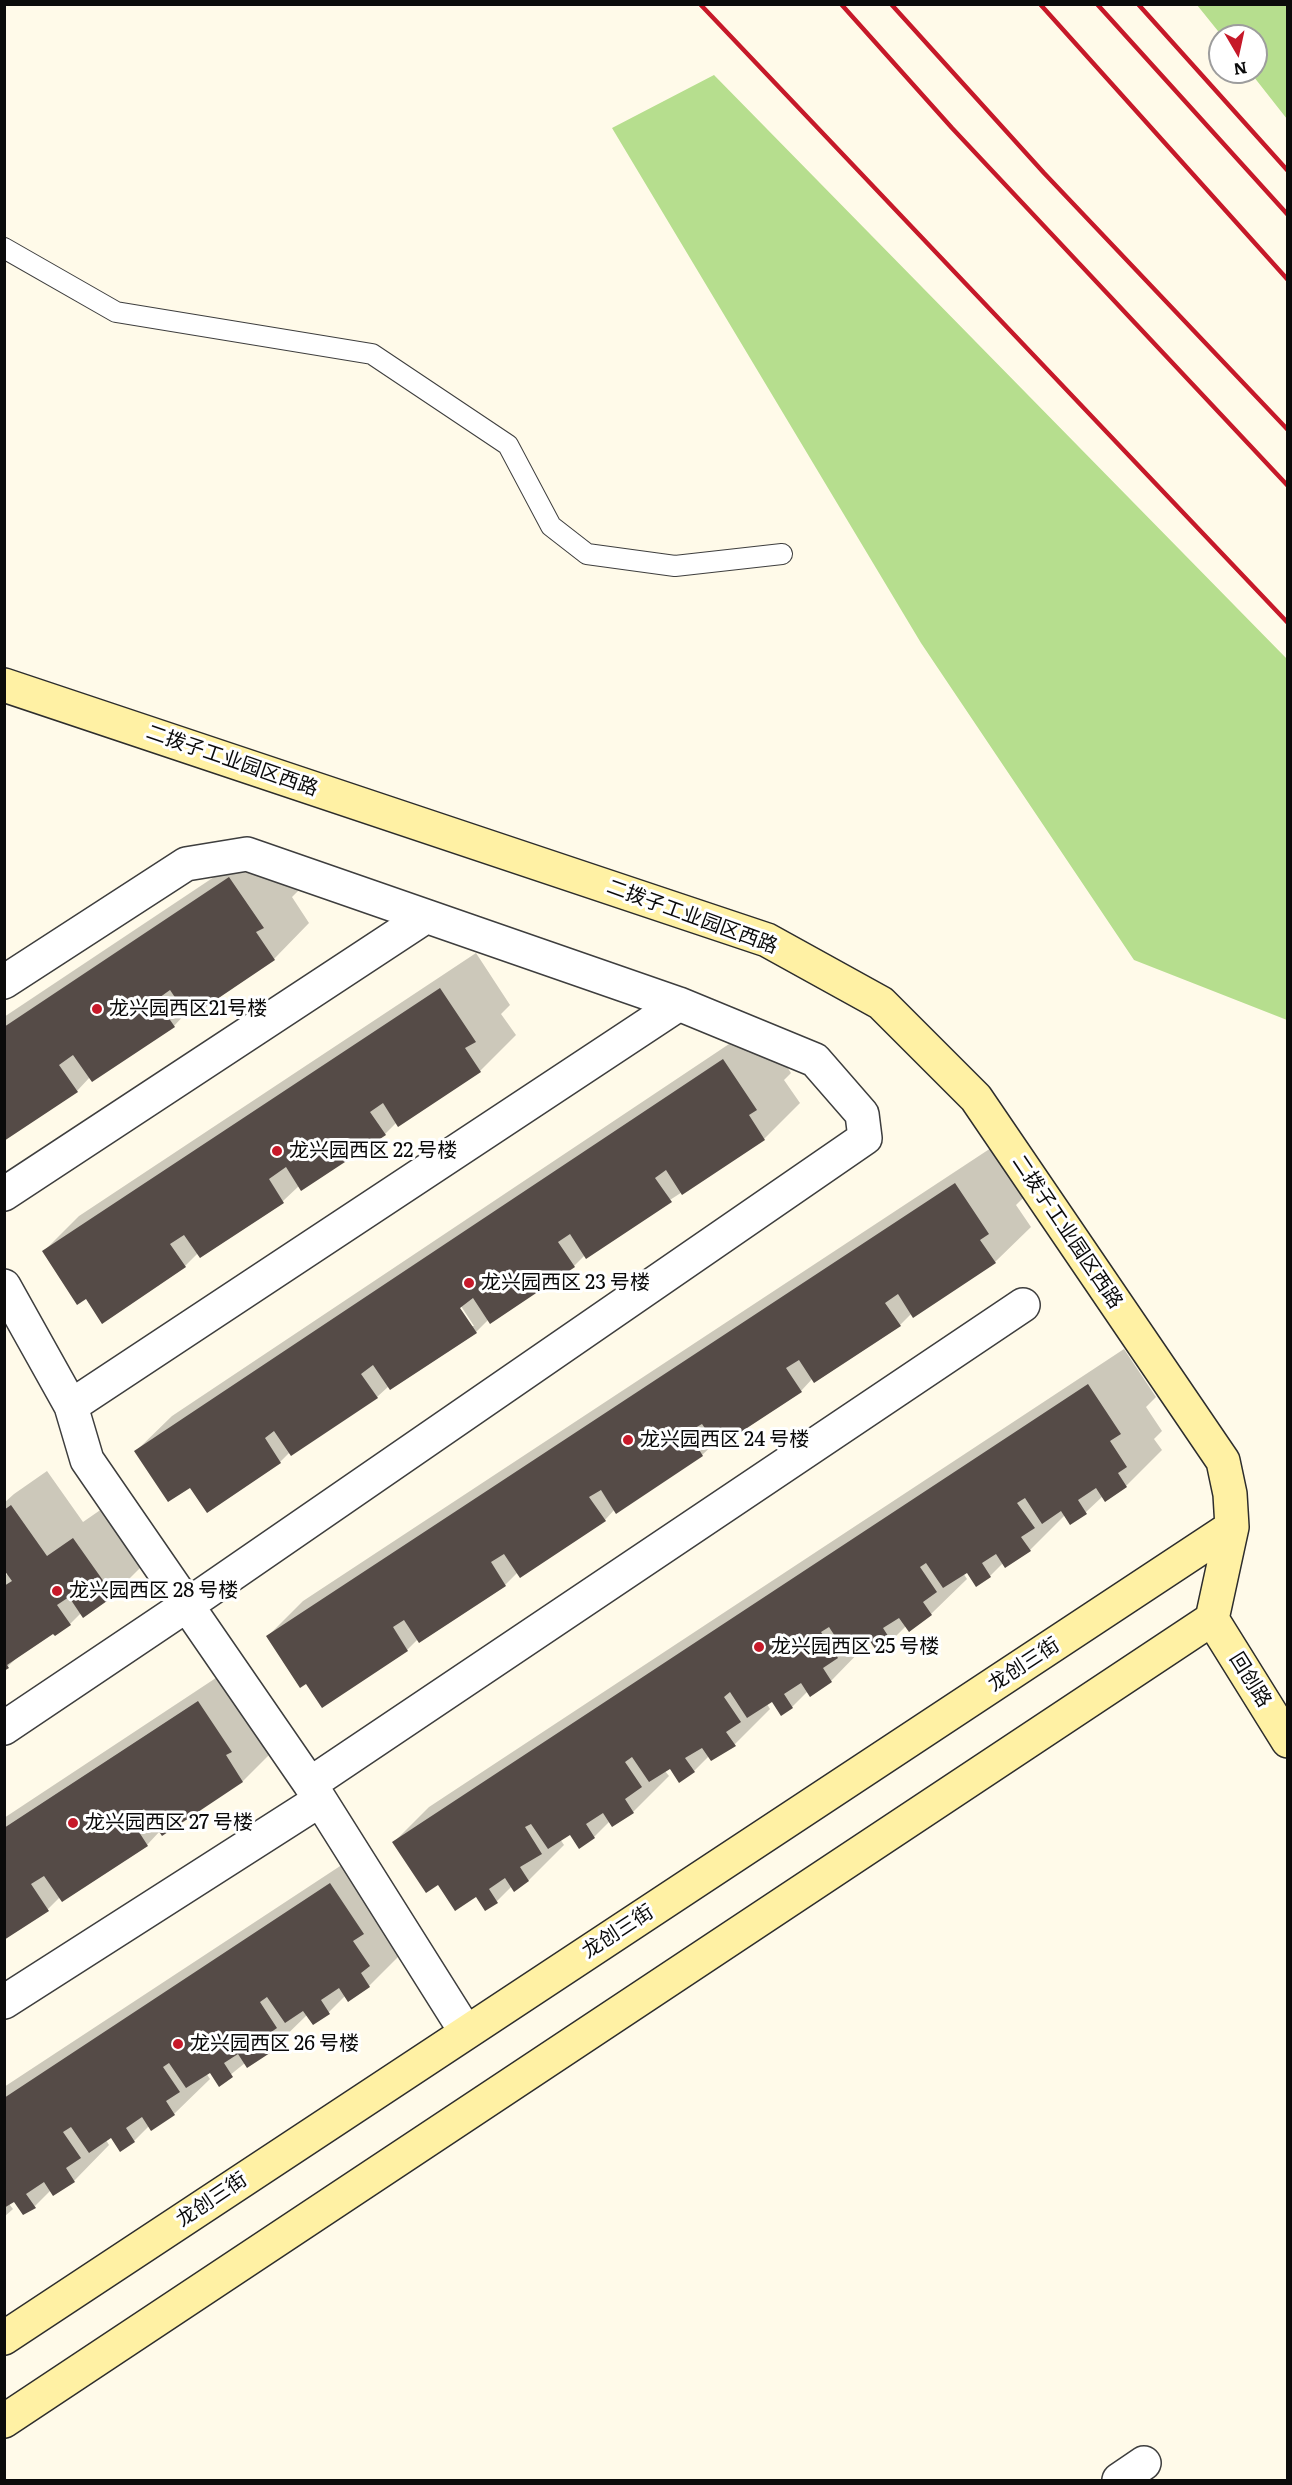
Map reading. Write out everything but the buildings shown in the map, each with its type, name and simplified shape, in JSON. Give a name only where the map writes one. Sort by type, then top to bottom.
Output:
[{"type":"street","name":"二拨子工业园区西路","points":[[4,685],[767,940],[881,1003],[976,1098],[1223,1461],[1230,1494],[1232,1527],[1212,1619]]},
{"type":"street","points":[[4,982],[186,864],[247,854],[679,1004],[815,1060],[862,1114],[866,1138],[186,1606],[4,1728]]},
{"type":"street","points":[[4,1194],[425,917]]},
{"type":"street","points":[[71,1406],[679,1004]]},
{"type":"street","points":[[4,1286],[71,1406],[87,1460],[315,1792],[466,2032]]},
{"type":"street","points":[[4,2002],[315,1792],[1023,1305]]},
{"type":"street","name":"龙创三街","points":[[4,2338],[1232,1527]]},
{"type":"street","points":[[4,2421],[1212,1619]]},
{"type":"street","name":"回创路","points":[[1212,1619],[1287,1741]]},
{"type":"lane","points":[[4,248],[116,312],[372,354],[508,445],[551,525],[587,554],[675,566],[782,554]]},
{"type":"green space","points":[[1197,5],[1287,5],[1287,119],[1259,84],[1268,84],[1268,24],[1212,24]]},
{"type":"green space","points":[[714,75],[1287,659],[1287,1020],[1134,960],[921,643],[612,128]]},
{"type":"railway","points":[[700,4],[1288,623]]},
{"type":"railway","points":[[841,4],[952,128],[1288,486]]},
{"type":"railway","points":[[891,4],[1044,173],[1288,430]]},
{"type":"railway","points":[[1040,4],[1288,280]]},
{"type":"railway","points":[[1097,4],[1288,215]]},
{"type":"railway","points":[[1138,4],[1288,171]]},
{"type":"place","name":"龙兴园西区21号楼","points":[[97,1009]]},
{"type":"place","name":"龙兴园西区 22 号楼","points":[[277,1151]]},
{"type":"place","name":"龙兴园西区 23 号楼","points":[[469,1283]]},
{"type":"place","name":"龙兴园西区 24 号楼","points":[[628,1440]]},
{"type":"place","name":"龙兴园西区 28 号楼","points":[[57,1591]]},
{"type":"place","name":"龙兴园西区 25 号楼","points":[[759,1647]]},
{"type":"place","name":"龙兴园西区 27 号楼","points":[[73,1823]]},
{"type":"place","name":"龙兴园西区 26 号楼","points":[[178,2044]]}]
